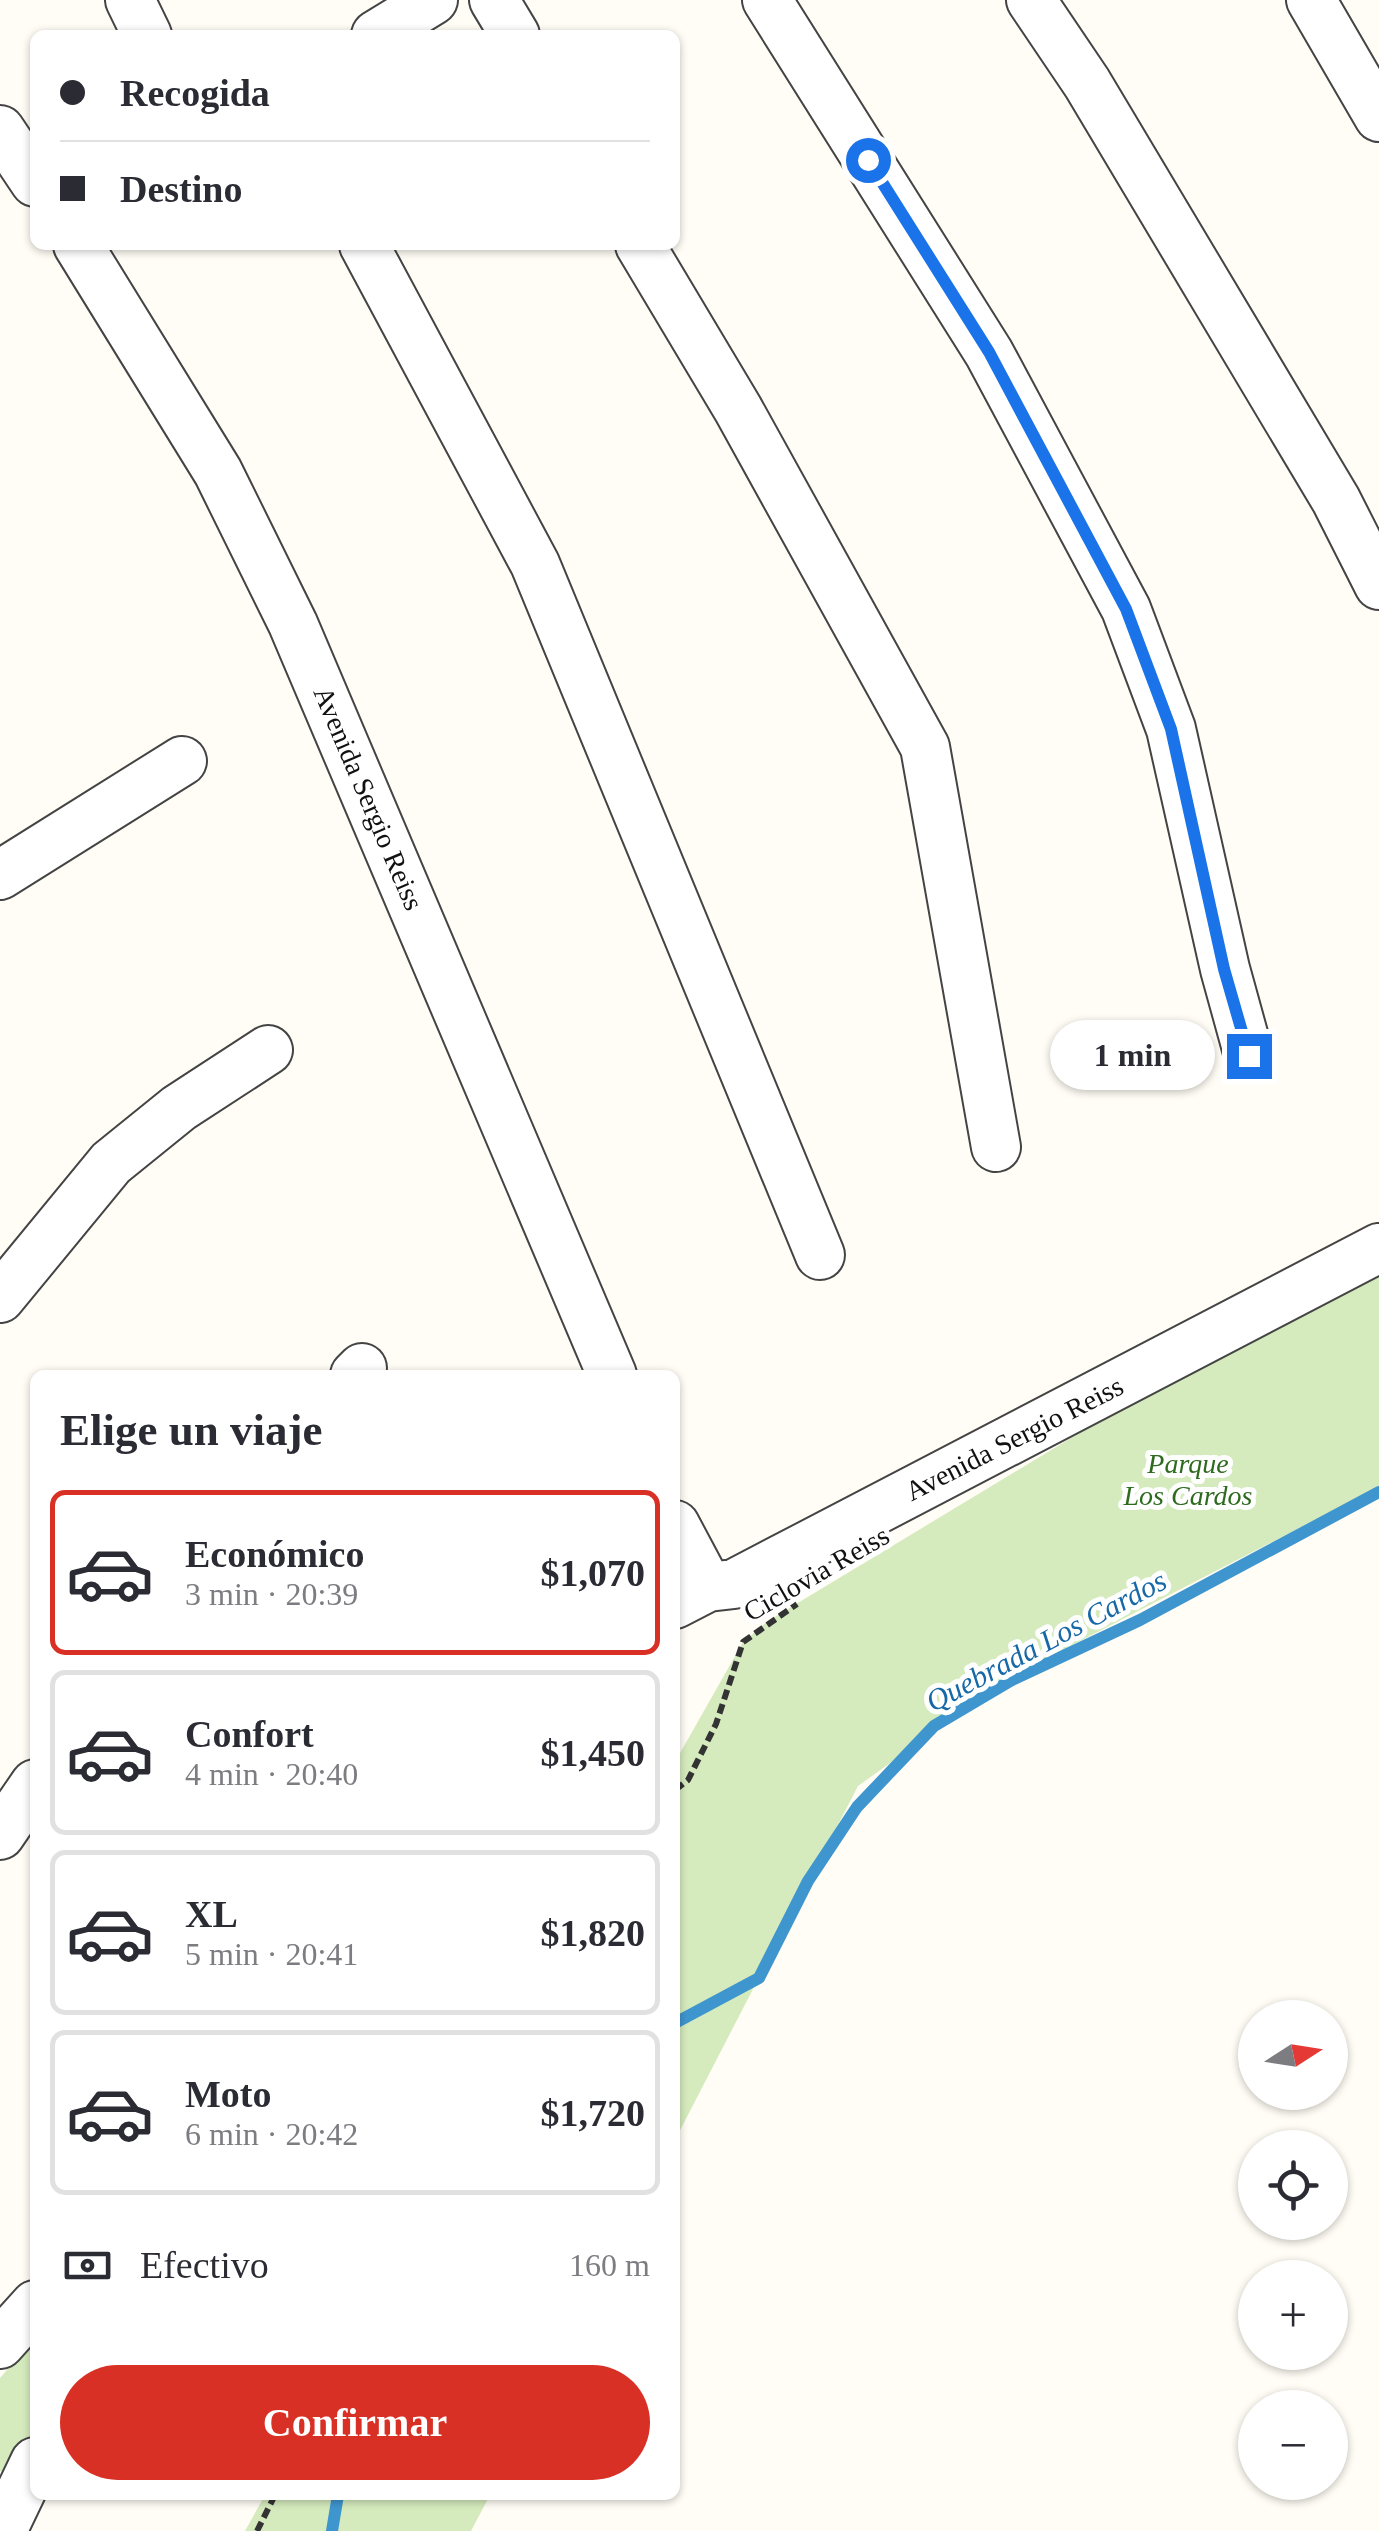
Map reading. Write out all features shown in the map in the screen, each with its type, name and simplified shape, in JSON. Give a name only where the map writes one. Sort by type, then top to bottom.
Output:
[{"type":"street","points":[[130,0],[145,30]]},
{"type":"street","points":[[384,30],[433,0]]},
{"type":"street","points":[[494,0],[512,30]]},
{"type":"street","points":[[767,0],[989,352],[1126,609],[1171,729],[1224,969],[1249,1056]]},
{"type":"street","points":[[1031,0],[1087,83],[1296,433],[1379,585]]},
{"type":"street","points":[[1311,0],[1379,117]]},
{"type":"street","name":"Avenida Sergio Reiss","points":[[81,250],[218,472],[293,624],[610,1370]]},
{"type":"street","points":[[367,250],[535,564],[820,1255]]},
{"type":"street","points":[[643,250],[757,443],[925,746],[996,1147]]},
{"type":"street","points":[[0,875],[182,761]]},
{"type":"street","points":[[0,1298],[112,1164],[180,1108],[268,1050]]},
{"type":"street","name":"Avenida Sergio Reiss","points":[[680,1547],[691,1596],[734,1584],[1379,1248]]},
{"type":"street","points":[[0,1835],[30,1791]]},
{"type":"street","points":[[0,2344],[30,2311]]},
{"type":"street","points":[[6,2514],[30,2471]]},
{"type":"path","name":"Ciclovia Reiss","points":[[680,1786],[688,1780],[716,1724],[743,1642],[803,1600]]},
{"type":"path","points":[[257,2531],[272,2500]]},
{"type":"green space","name":"Parque Los Cardos","points":[[1379,1275],[1379,1487],[1012,1676],[858,1786],[680,2130],[680,1753],[743,1642],[768,1621],[1144,1394]]},
{"type":"green space","points":[[30,2344],[30,2450],[22,2468],[7,2474],[0,2471],[0,2378]]},
{"type":"green space","points":[[262,2500],[487,2500],[471,2531],[245,2531]]},
{"type":"waterway","name":"Quebrada Los Cardos","points":[[680,2020],[759,1978],[808,1881],[857,1807],[934,1726],[1010,1681],[1140,1620],[1379,1492]]},
{"type":"waterway","name":"Quebrada Los Cardos","points":[[332,2531],[337,2500]]},
{"type":"route","points":[[868,160],[989,352],[1126,609],[1171,729],[1224,969],[1249,1056]]}]
